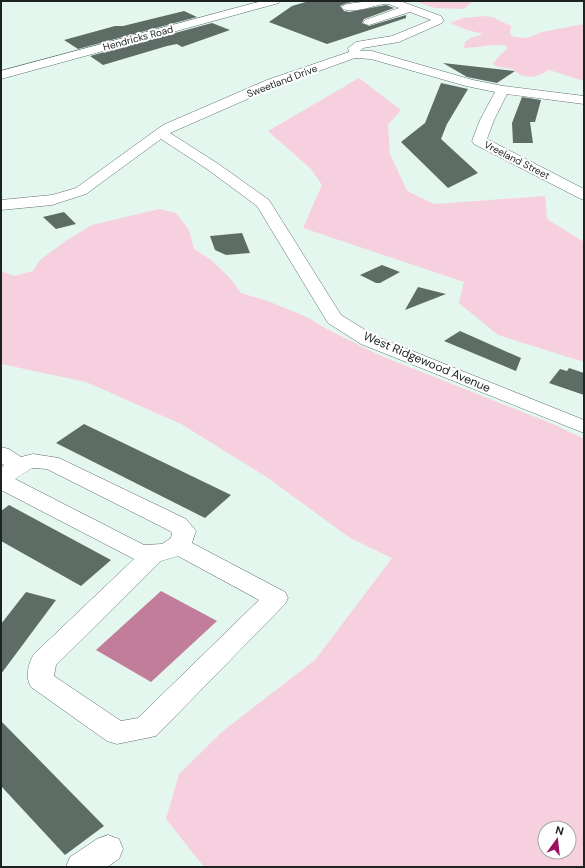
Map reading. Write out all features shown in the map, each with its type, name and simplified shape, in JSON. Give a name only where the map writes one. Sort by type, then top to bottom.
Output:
[{"type":"street","name":"Hendricks Road","points":[[1,75],[275,1]]},
{"type":"street","points":[[347,7],[373,4],[381,1]]},
{"type":"street","points":[[354,54],[354,48],[360,45],[394,39],[438,21],[437,18],[389,1]]},
{"type":"street","points":[[368,22],[411,8]]},
{"type":"street","name":"Sweetland Drive","points":[[1,205],[47,201],[72,195],[81,191],[168,128],[272,83],[354,54],[372,55],[471,83],[503,90],[584,100]]},
{"type":"street","name":"Vreeland Street","points":[[503,90],[487,120],[479,141],[584,195]]},
{"type":"street","name":"West Ridgewood Avenue","points":[[161,132],[212,166],[263,203],[334,319],[368,340],[584,427]]},
{"type":"street","points":[[10,459],[25,462],[37,461],[61,466],[178,525],[184,531],[184,537],[178,546],[169,551],[154,554],[140,553],[7,484],[3,479],[7,473],[10,459]]},
{"type":"street","points":[[154,554],[43,661],[40,680],[117,733],[146,728],[276,598],[178,546]]},
{"type":"street","points":[[81,867],[108,849]]},
{"type":"shaded area","points":[[414,1],[473,1],[464,9],[435,8]]},
{"type":"shaded area","points":[[484,16],[492,17],[511,26],[510,34],[514,37],[528,38],[542,32],[584,24],[584,81],[549,70],[540,75],[530,77],[521,75],[513,69],[499,67],[493,64],[507,49],[507,46],[496,45],[464,48],[465,42],[471,38],[483,34],[467,30],[450,23],[463,18]]},
{"type":"shaded area","points":[[359,78],[401,110],[388,125],[390,154],[407,191],[434,204],[545,196],[547,219],[584,242],[584,362],[498,335],[459,303],[464,282],[303,228],[322,185],[311,169],[268,131]]},
{"type":"shaded area","points":[[159,209],[176,213],[189,230],[194,249],[210,259],[229,277],[241,293],[268,301],[309,318],[323,327],[379,355],[553,424],[584,439],[584,867],[204,867],[166,819],[179,774],[223,731],[315,660],[392,558],[350,538],[268,478],[181,424],[86,382],[1,364],[1,271],[14,276],[33,271],[40,260],[67,240],[92,225]]},
{"type":"shaded area","points":[[161,591],[217,621],[151,682],[96,650]]},
{"type":"building","points":[[309,1],[358,1],[340,6],[344,11],[349,12],[386,5],[394,8],[364,19],[362,23],[369,26],[406,15],[406,18],[327,44],[269,22],[292,6]]},
{"type":"building","points":[[184,11],[197,17],[78,49],[64,40],[115,26],[123,26]]},
{"type":"building","points":[[212,23],[230,30],[182,47],[177,44],[167,46],[103,65],[90,56]]},
{"type":"building","points":[[443,63],[515,71],[497,83],[467,77]]},
{"type":"building","points":[[441,83],[468,89],[447,124],[441,139],[478,173],[448,188],[401,142],[425,123]]},
{"type":"building","points":[[522,97],[541,100],[535,122],[530,122],[533,143],[513,143],[512,123]]},
{"type":"building","points":[[64,212],[76,224],[56,229],[43,217]]},
{"type":"building","points":[[242,233],[250,253],[226,255],[215,250],[210,236]]},
{"type":"building","points":[[382,265],[400,272],[380,283],[376,283],[360,275]]},
{"type":"building","points":[[418,287],[446,294],[405,310]]},
{"type":"building","points":[[460,331],[521,358],[516,371],[444,341]]},
{"type":"building","points":[[569,368],[584,373],[584,395],[549,383],[560,369],[567,371]]},
{"type":"building","points":[[84,424],[231,495],[205,518],[56,443]]},
{"type":"building","points":[[9,505],[111,560],[81,586],[1,541],[1,511]]},
{"type":"building","points":[[26,592],[56,600],[1,674],[1,624]]},
{"type":"building","points":[[1,721],[104,826],[65,855],[1,786]]}]
